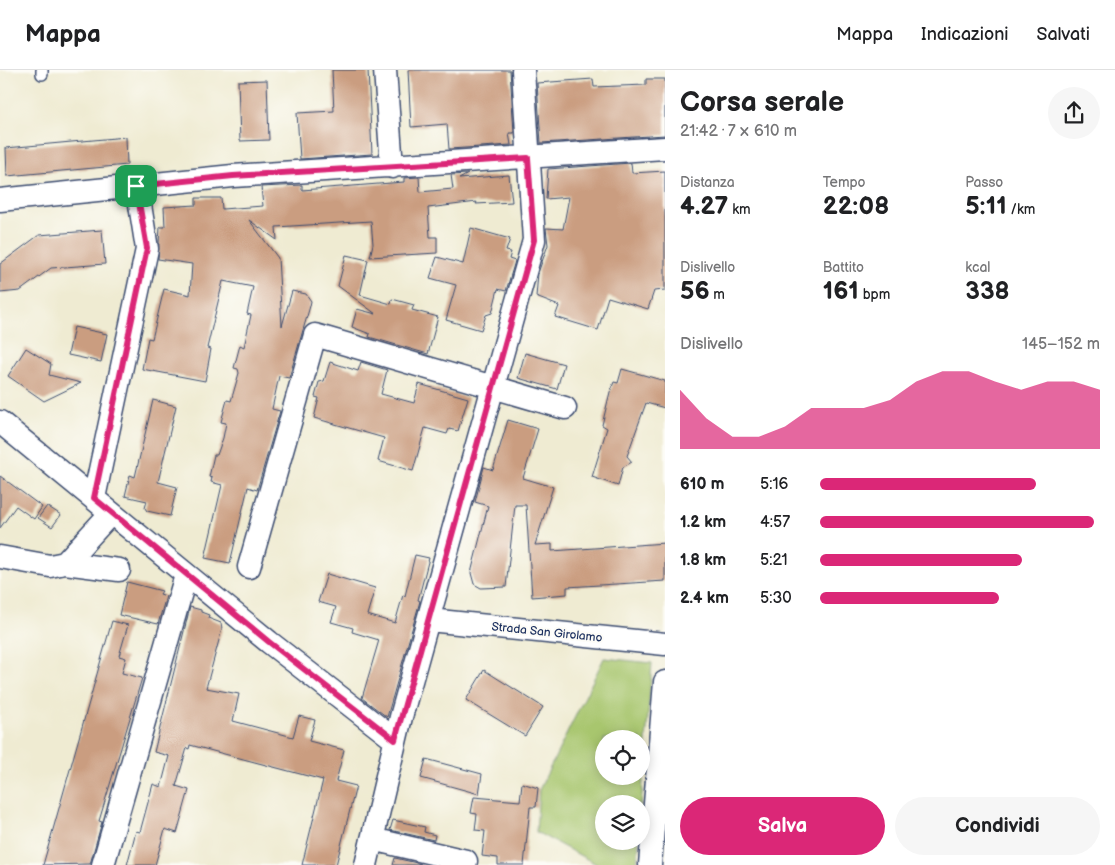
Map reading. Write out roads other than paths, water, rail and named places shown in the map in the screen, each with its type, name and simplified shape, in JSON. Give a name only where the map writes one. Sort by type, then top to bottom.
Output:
[{"type":"street","points":[[385,70],[392,167]]},
{"type":"street","points":[[366,865],[395,740],[534,240],[523,70]]},
{"type":"street","points":[[0,200],[233,176],[665,148]]},
{"type":"street","points":[[66,563],[102,506],[147,248],[136,186]]},
{"type":"street","points":[[249,567],[315,335],[565,408]]},
{"type":"street","points":[[0,422],[186,575],[395,740]]},
{"type":"street","points":[[0,557],[50,566],[66,563],[119,570]]},
{"type":"street","points":[[103,865],[186,575]]},
{"type":"street","name":"Strada San Girolamo","points":[[428,620],[665,644]]},
{"type":"street","points":[[650,865],[665,682]]},
{"type":"street","points":[[372,839],[466,861],[465,865]]}]
